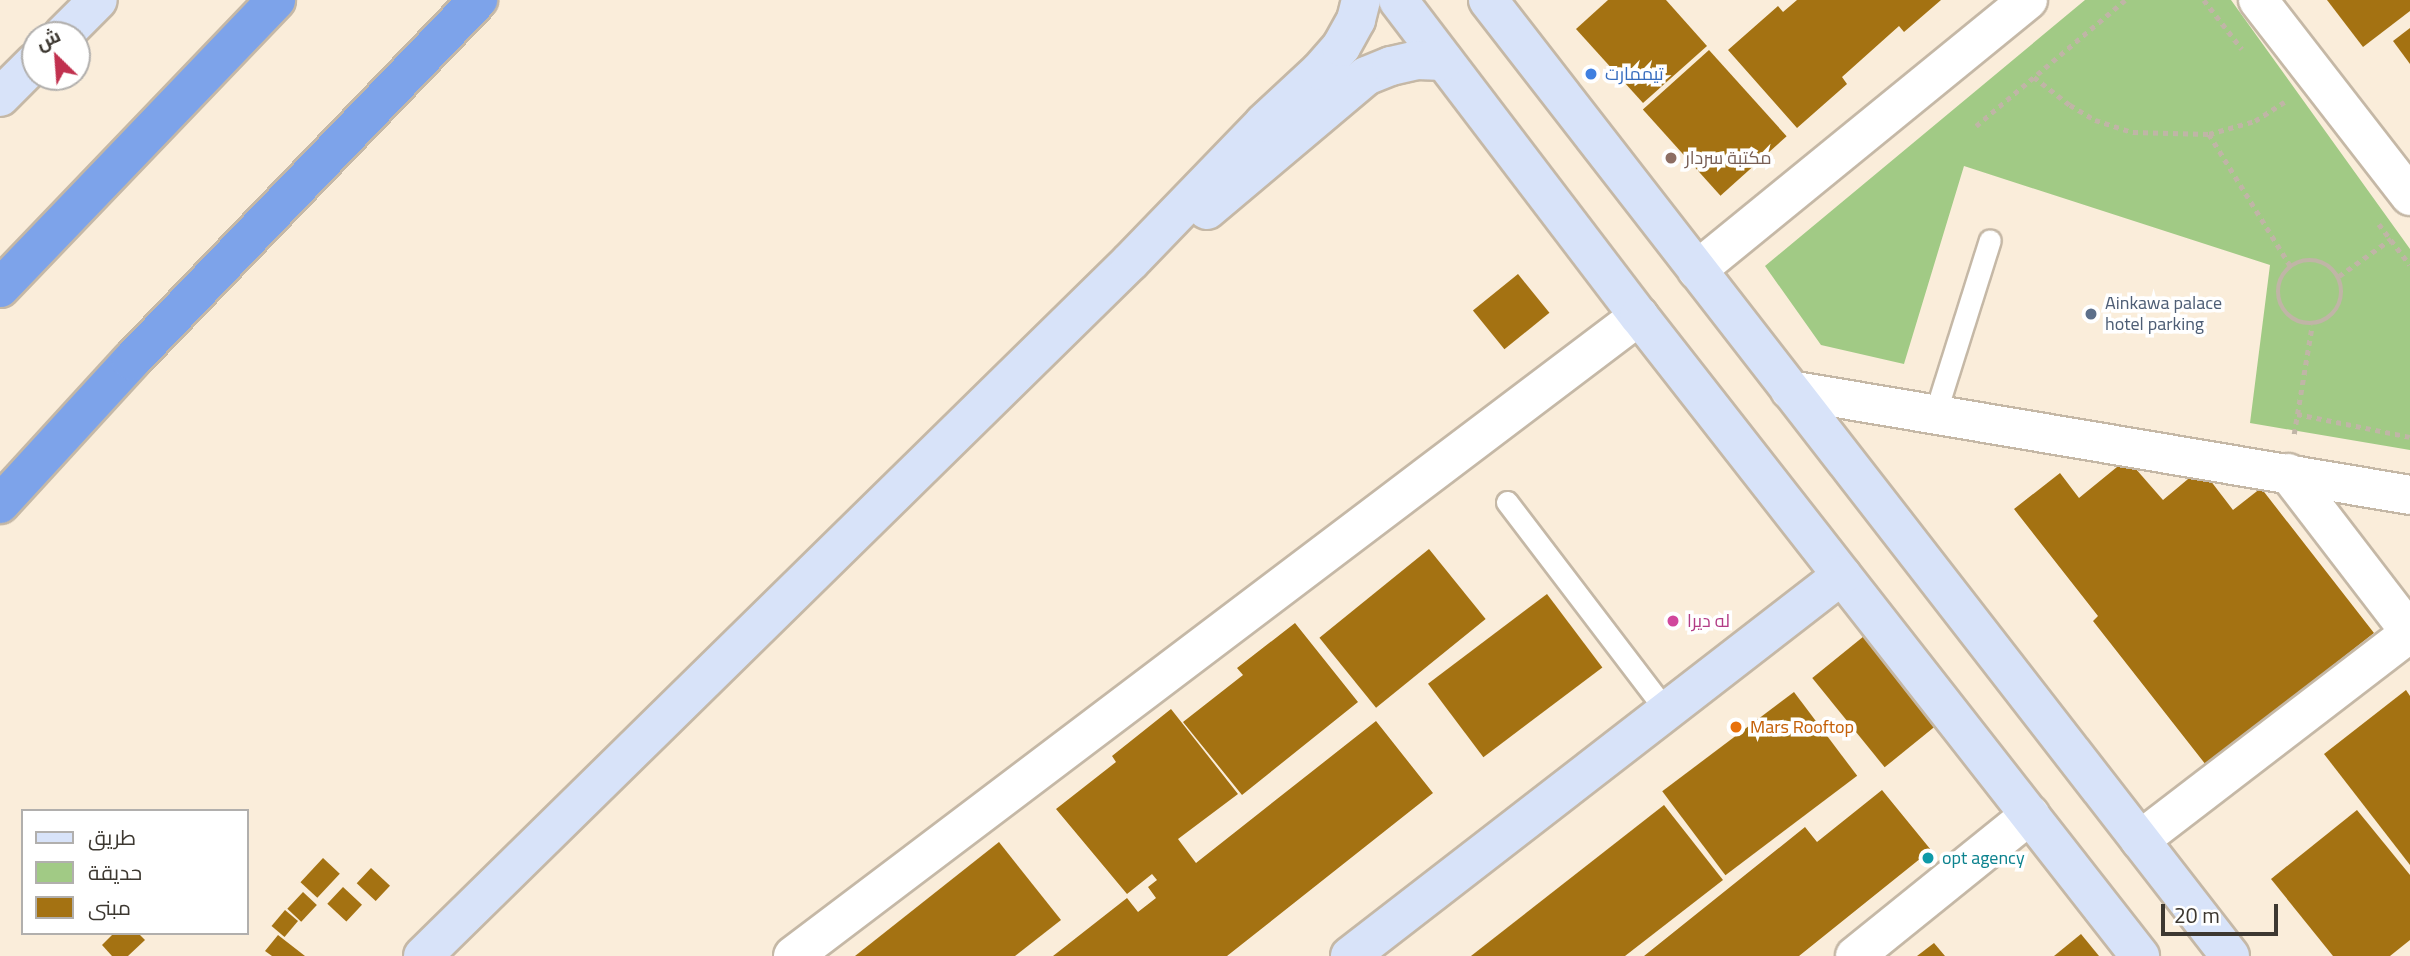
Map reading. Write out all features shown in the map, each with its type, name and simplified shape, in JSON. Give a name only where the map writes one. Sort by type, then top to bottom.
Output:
[{"type":"highway","points":[[0,288],[276,0]]},
{"type":"highway","points":[[0,504],[131,361],[478,0]]},
{"type":"street","points":[[77,21],[98,0]]},
{"type":"street","points":[[423,956],[1130,262],[1341,47],[1356,20],[1361,0]]},
{"type":"street","points":[[1398,0],[1639,316],[2140,956]]},
{"type":"street","points":[[1697,270],[2028,0]]},
{"type":"street","points":[[2258,0],[2410,196]]},
{"type":"street","points":[[1502,5],[1697,270],[2230,956]]},
{"type":"street","points":[[1130,262],[1212,206],[1366,76],[1417,60],[1444,61]]},
{"type":"street","points":[[0,97],[21,76]]},
{"type":"street","points":[[793,956],[1639,316]]},
{"type":"street","points":[[1790,390],[2410,495]]},
{"type":"street","points":[[2140,840],[2410,633],[2288,473]]},
{"type":"street","points":[[1350,956],[1842,575]]},
{"type":"street","points":[[1855,956],[2030,816]]},
{"type":"lane","points":[[1935,414],[1990,240]]},
{"type":"lane","points":[[1507,502],[1666,711]]},
{"type":"path","points":[[1976,126],[2125,0]]},
{"type":"path","points":[[2034,77],[2070,105],[2095,120],[2133,132],[2209,134],[2255,121],[2284,102]]},
{"type":"path","points":[[2209,134],[2291,267]]},
{"type":"path","points":[[2339,276],[2391,239],[2410,265]]},
{"type":"path","points":[[2300,261],[2322,262],[2339,276],[2343,286],[2339,308],[2332,317],[2312,325],[2293,320],[2280,304],[2279,284],[2291,267],[2300,261]]},
{"type":"path","points":[[2288,473],[2312,325]]},
{"type":"path","points":[[2297,414],[2410,437]]},
{"type":"green space","points":[[2085,0],[2231,0],[2410,249],[2410,450],[2250,423],[2270,265],[1964,166],[1904,364],[1821,345],[1765,266]]},
{"type":"building","points":[[1608,0],[1666,0],[1707,46],[1643,103],[1576,29]]},
{"type":"building","points":[[1797,0],[1941,0],[1904,32],[1899,26],[1842,77],[1847,84],[1797,128],[1728,50],[1778,6],[1783,12]]},
{"type":"building","points":[[2327,0],[2410,0],[2410,11],[2363,47]]},
{"type":"building","points":[[2410,28],[2410,64],[2393,41]]},
{"type":"building","points":[[1709,50],[1787,136],[1720,196],[1643,110]]},
{"type":"building","points":[[1518,274],[1549,313],[1504,349],[1473,311]]},
{"type":"building","points":[[2127,465],[2135,468],[2163,500],[2194,474],[2210,480],[2233,510],[2261,488],[2374,633],[2206,765],[2093,621],[2098,616],[2014,509],[2060,473],[2079,498],[2117,467]]},
{"type":"building","points":[[1429,549],[1486,619],[1376,708],[1319,638]]},
{"type":"building","points":[[1547,594],[1602,667],[1483,757],[1428,684]]},
{"type":"building","points":[[1295,623],[1358,702],[1242,795],[1183,722],[1243,675],[1237,668]]},
{"type":"building","points":[[1869,632],[1941,721],[1885,767],[1812,678]]},
{"type":"building","points":[[2406,690],[2410,696],[2410,865],[2324,754]]},
{"type":"building","points":[[1794,692],[1857,776],[1725,875],[1662,791]]},
{"type":"building","points":[[1171,709],[1238,794],[1178,839],[1196,863],[1376,721],[1433,793],[1227,956],[1053,956],[1127,898],[1138,912],[1156,898],[1148,887],[1157,880],[1152,874],[1127,894],[1056,809],[1116,762],[1112,756]]},
{"type":"building","points":[[1882,790],[1931,850],[1799,956],[1644,956],[1805,827],[1817,842]]},
{"type":"building","points":[[1664,805],[1723,880],[1625,956],[1471,956]]},
{"type":"building","points":[[2357,810],[2410,875],[2410,940],[2390,956],[2333,956],[2271,879]]},
{"type":"building","points":[[999,842],[1061,920],[1015,956],[855,956]]},
{"type":"building","points":[[323,858],[340,874],[317,898],[300,882]]},
{"type":"building","points":[[371,868],[390,886],[376,901],[357,883]]},
{"type":"building","points":[[343,887],[362,905],[346,922],[327,904]]},
{"type":"building","points":[[303,892],[317,905],[301,922],[287,909]]},
{"type":"building","points":[[285,910],[298,921],[285,937],[272,926]]},
{"type":"building","points":[[2081,934],[2099,956],[2054,956]]},
{"type":"building","points":[[112,935],[140,935],[145,940],[128,956],[112,956],[102,945]]},
{"type":"building","points":[[278,935],[305,956],[272,956],[265,951]]},
{"type":"building","points":[[1934,943],[1945,956],[1917,956]]},
{"type":"place","name":"تیممارت","points":[[1591,74]]},
{"type":"place","name":"مكتبة سردار","points":[[1671,158]]},
{"type":"place","name":"Ainkawa palace hotel parking","points":[[2091,314]]},
{"type":"place","name":"له ديرا","points":[[1673,621]]},
{"type":"place","name":"Mars Rooftop","points":[[1736,727]]},
{"type":"place","name":"opt agency","points":[[1928,858]]}]
